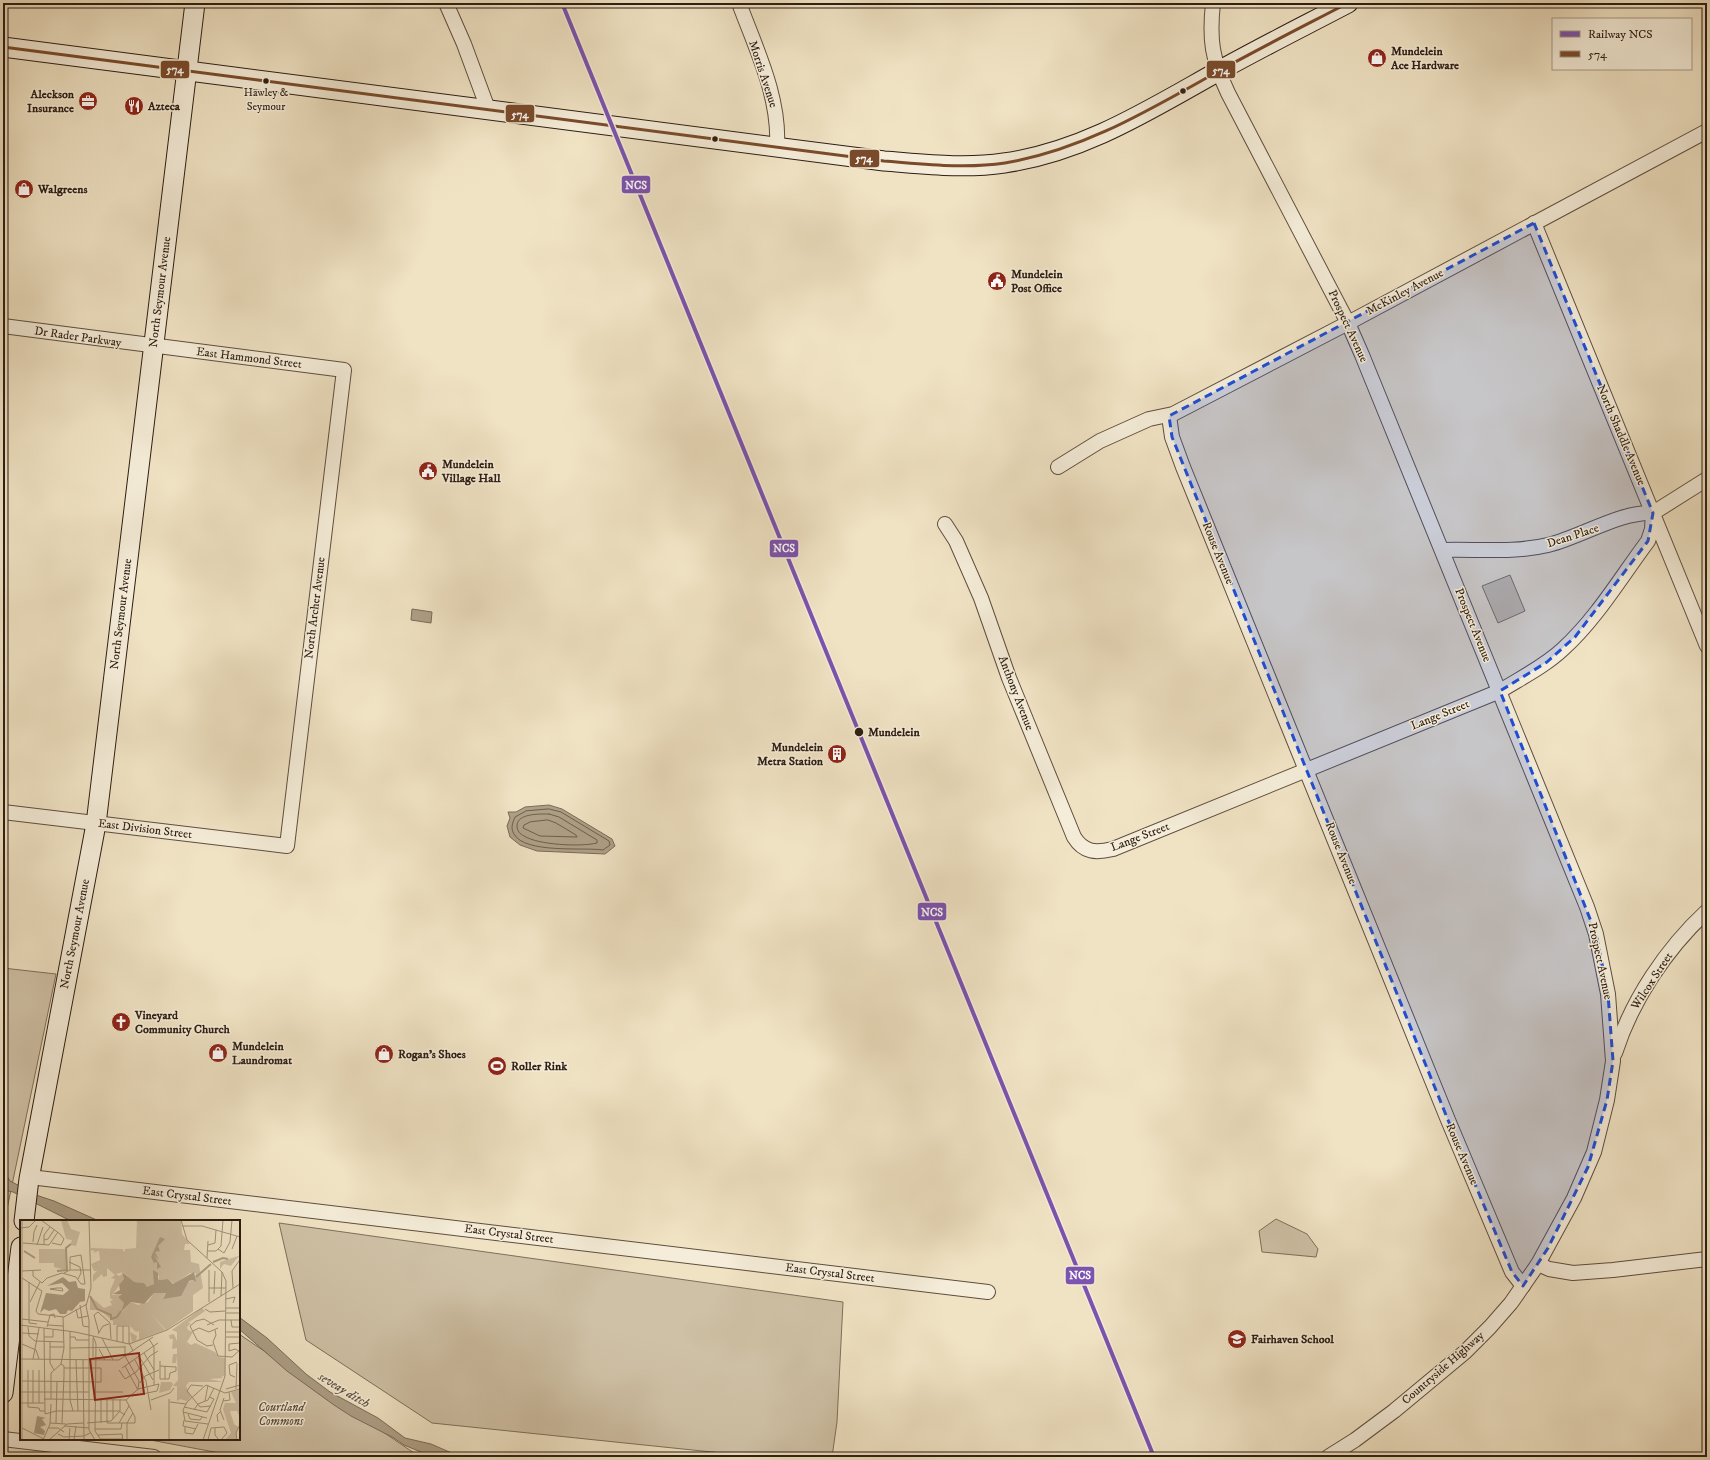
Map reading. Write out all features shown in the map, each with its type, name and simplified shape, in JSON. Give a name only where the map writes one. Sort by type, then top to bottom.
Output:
[{"type":"street","name":"North Seymour Avenue","points":[[25,1216],[30,1178],[96,824],[195,3]]},
{"type":"street","points":[[446,3],[464,44],[488,109]]},
{"type":"street","name":"Morris Avenue","points":[[739,3],[772,94],[777,115],[777,146]]},
{"type":"street","name":"Prospect Avenue","points":[[1213,3],[1211,40],[1214,60],[1271,177],[1348,323],[1443,550],[1596,934],[1608,994],[1613,1061],[1607,1100],[1588,1167],[1574,1198],[1538,1264]]},
{"type":"street","points":[[3,47],[907,164],[954,167],[1006,163],[1058,151],[1082,143],[1126,123],[1219,71],[1348,3]]},
{"type":"street","name":"McKinley Avenue","points":[[1058,467],[1100,441],[1149,419],[1169,416],[1348,323],[1707,131]]},
{"type":"street","name":"North Shaddle Avenue","points":[[1534,224],[1707,646]]},
{"type":"street","name":"Dr Rader Parkway","points":[[3,326],[154,347]]},
{"type":"street","name":"East Hammond Street","points":[[154,347],[344,370]]},
{"type":"street","name":"North Archer Avenue","points":[[287,846],[344,370]]},
{"type":"street","name":"Rouse Avenue","points":[[1169,416],[1172,437],[1183,467],[1448,1120],[1512,1272],[1523,1286]]},
{"type":"street","points":[[1653,513],[1707,479]]},
{"type":"street","name":"Dean Place","points":[[1443,550],[1511,549],[1546,545],[1575,537],[1630,515],[1643,512],[1653,513]]},
{"type":"street","name":"Lange Street","points":[[1097,852],[1113,849],[1500,691],[1547,662],[1575,637],[1599,608],[1648,540],[1652,529],[1653,513]]},
{"type":"street","name":"Anthony Avenue","points":[[945,524],[956,541],[981,598],[1009,678],[1074,837],[1083,847],[1097,852]]},
{"type":"street","name":"East Division Street","points":[[3,812],[287,846]]},
{"type":"street","name":"Wilcox Street","points":[[1613,1061],[1623,1029],[1661,964],[1692,924],[1707,911]]},
{"type":"street","name":"East Crystal Street","points":[[30,1178],[988,1292]]},
{"type":"street","points":[[3,1393],[20,1256]]},
{"type":"street","points":[[1538,1264],[1549,1269],[1573,1273],[1613,1270],[1707,1258]]},
{"type":"street","name":"Countryside Highway","points":[[1328,1457],[1355,1440],[1394,1411],[1465,1352],[1495,1321],[1523,1286],[1538,1264]]},
{"type":"street","points":[[3,1439],[154,1457]]},
{"type":"highlighted area","points":[[1534,223],[1653,513],[1648,541],[1575,637],[1547,662],[1500,691],[1596,934],[1608,994],[1613,1061],[1607,1100],[1588,1167],[1548,1248],[1523,1286],[1512,1272],[1448,1120],[1172,437],[1169,416]]},
{"type":"green space","points":[[1510,575],[1525,611],[1498,623],[1482,586]]},
{"type":"green space","points":[[3,968],[56,974],[7,1209],[3,1247]]},
{"type":"green space","points":[[1276,1219],[1307,1234],[1318,1249],[1316,1257],[1262,1252],[1259,1231]]},
{"type":"green space","points":[[279,1223],[843,1302],[837,1422],[832,1457],[760,1457],[432,1423],[306,1340]]},
{"type":"green space","name":"Courtland Commons","points":[[240,1335],[417,1455],[417,1457],[241,1457],[150,1440],[240,1440]]},
{"type":"water","points":[[412,609],[432,612],[431,623],[411,620]]},
{"type":"water","points":[[549,805],[562,809],[612,839],[615,846],[605,854],[537,851],[520,845],[510,837],[507,826],[510,818],[508,812],[516,812],[525,807]]},
{"type":"water","points":[[3,1170],[10,1181],[39,1196],[97,1220],[69,1220],[13,1192],[3,1190]]},
{"type":"water","points":[[240,1318],[267,1338],[306,1374],[330,1392],[378,1418],[405,1438],[431,1444],[461,1457],[433,1457],[404,1445],[394,1438],[351,1416],[287,1371],[240,1330]]},
{"type":"rail line","name":"NCS","points":[[562,3],[1154,1457]]},
{"type":"transit line","name":"574","points":[[3,47],[884,161],[975,166],[1005,163],[1034,157],[1088,139],[1141,114],[1249,54],[1348,3]]},
{"type":"place","name":"Mundelein Ace Hardware","points":[[1377,58]]},
{"type":"place","name":"Hawley & Seymour","points":[[266,81]]},
{"type":"place","name":"Aleckson Insurance","points":[[88,101]]},
{"type":"place","name":"Azteca","points":[[134,106]]},
{"type":"place","name":"Walgreens","points":[[24,189]]},
{"type":"place","name":"Mundelein Post Office","points":[[997,281]]},
{"type":"place","name":"Mundelein Village Hall","points":[[428,471]]},
{"type":"place","name":"Mundelein","points":[[859,732]]},
{"type":"place","name":"Mundelein Metra Station","points":[[837,754]]},
{"type":"place","name":"Vineyard Community Church","points":[[121,1022]]},
{"type":"place","name":"Mundelein Laundromat","points":[[218,1053]]},
{"type":"place","name":"Rogan's Shoes","points":[[384,1054]]},
{"type":"place","name":"Roller Rink","points":[[497,1066]]},
{"type":"place","name":"Fairhaven School","points":[[1237,1339]]},
{"type":"water label","name":"seveay ditch","points":[[344,1390]]}]
